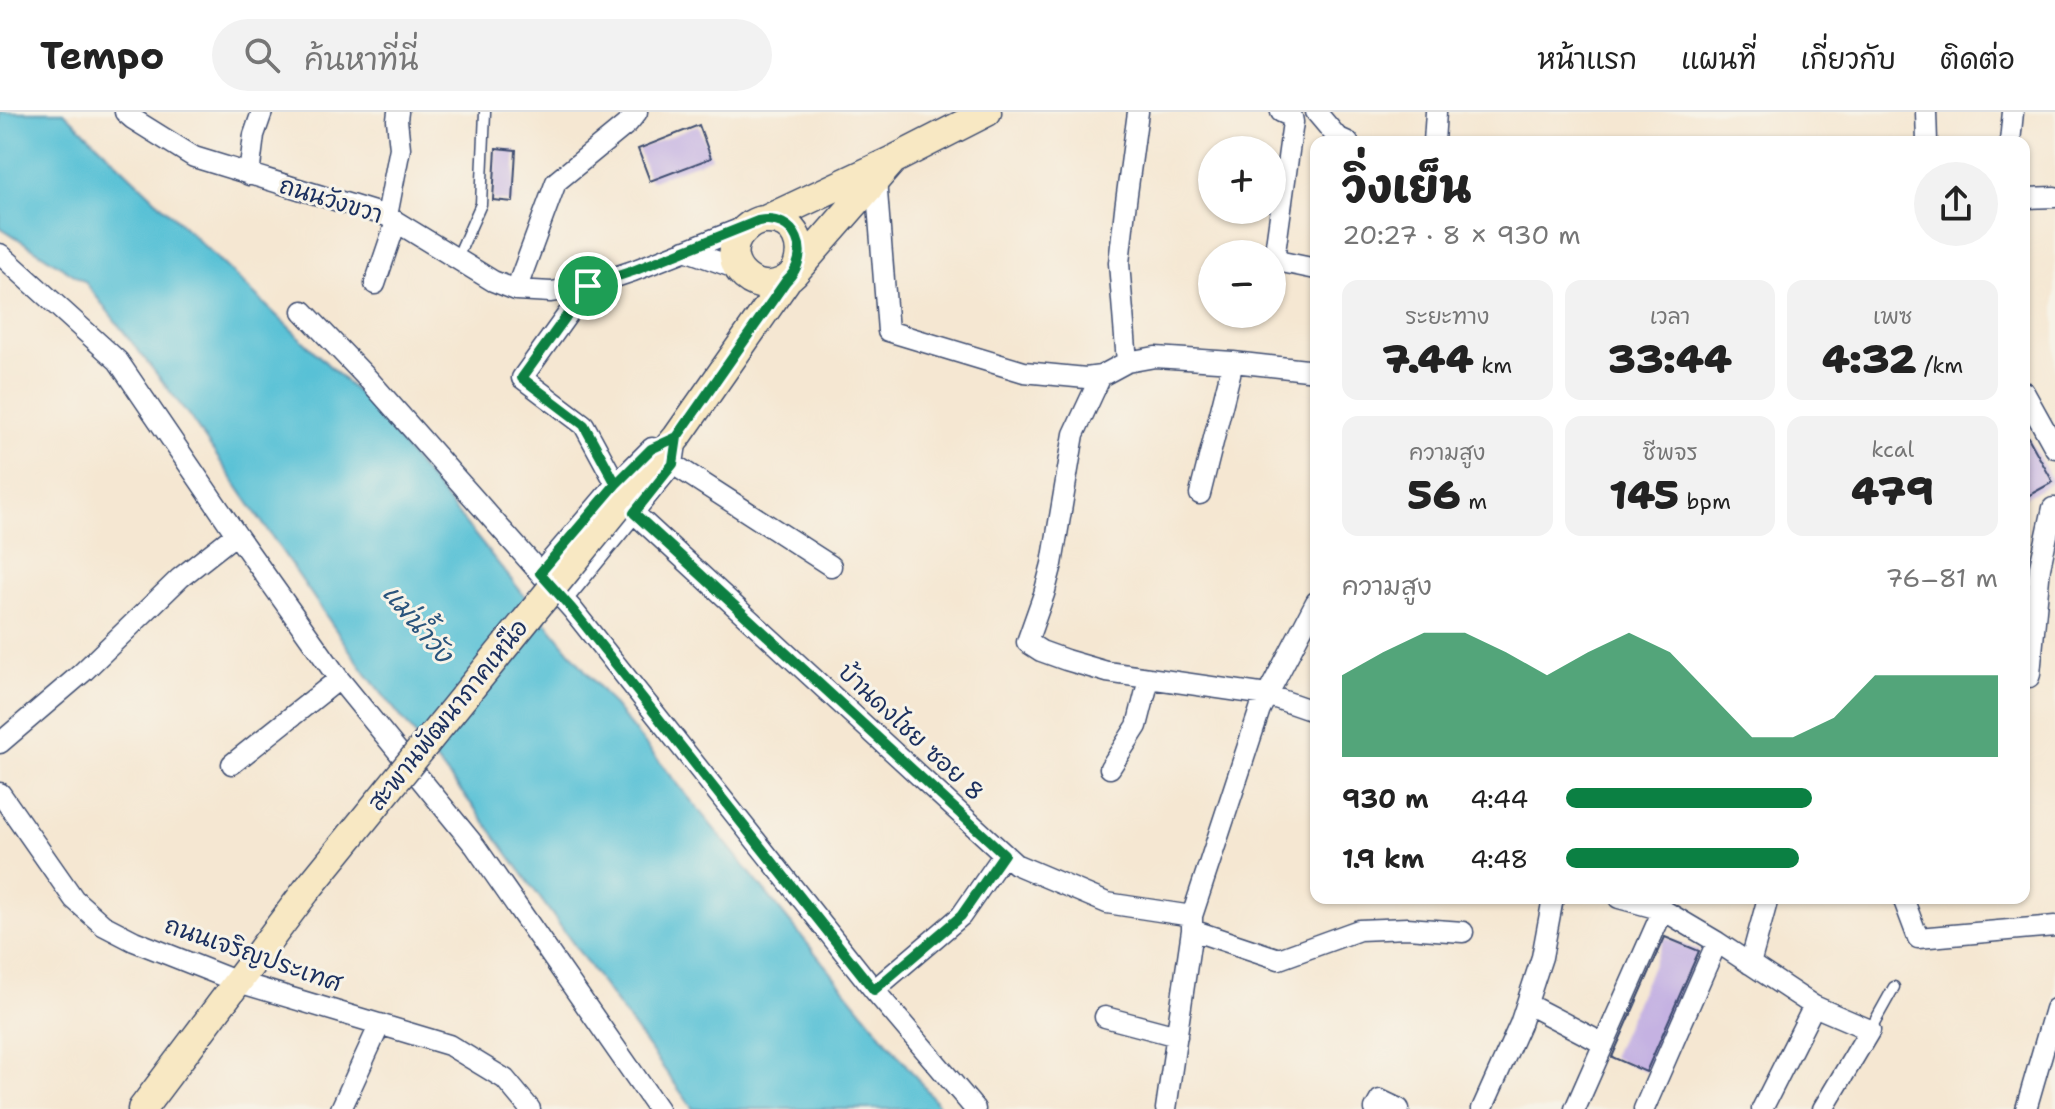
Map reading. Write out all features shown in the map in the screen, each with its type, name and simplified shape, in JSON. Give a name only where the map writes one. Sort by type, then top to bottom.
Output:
[{"type":"street","name":"ถนนวังขวา","points":[[125,112],[194,157],[392,219],[493,281],[516,290],[551,292],[588,286],[685,250]]},
{"type":"street","points":[[249,175],[254,135],[262,112]]},
{"type":"street","points":[[375,284],[392,219],[400,148],[398,112]]},
{"type":"street","points":[[516,290],[556,182],[628,123],[637,112]]},
{"type":"street","points":[[685,250],[884,170],[987,112]]},
{"type":"street","points":[[1127,362],[1119,263],[1138,112]]},
{"type":"street","points":[[1281,112],[1292,117],[1293,122],[1275,252],[1282,262],[1310,268]]},
{"type":"street","points":[[1316,112],[1336,136]]},
{"type":"street","points":[[1434,136],[1436,112]]},
{"type":"street","points":[[1926,112],[1927,136]]},
{"type":"street","points":[[2011,136],[2013,112]]},
{"type":"street","points":[[884,170],[888,331],[1024,372],[1086,378],[1101,376],[1127,362],[1155,357],[1310,370]]},
{"type":"street","name":"สะพานพัฒนาภาคเหนือ","points":[[142,1109],[306,891],[624,500],[675,450],[790,277],[884,170]]},
{"type":"street","points":[[2030,198],[2055,197]]},
{"type":"street","points":[[685,250],[745,275],[763,286],[775,285],[790,277],[799,264],[801,253],[794,233],[776,221],[758,222],[741,233],[735,244],[734,257],[745,275],[742,346]]},
{"type":"street","points":[[0,254],[118,361],[339,679],[475,846],[658,1109]]},
{"type":"street","name":"บ้านดงไชย ซอย 8","points":[[588,286],[522,378],[584,425],[624,500],[1015,864],[1107,903],[1192,923],[1279,959],[1359,930],[1407,928],[1463,932]]},
{"type":"street","points":[[303,311],[369,380],[562,599],[874,990],[975,1109]]},
{"type":"street","points":[[1200,494],[1233,362]]},
{"type":"street","points":[[1101,376],[1074,434],[1052,564],[1027,642],[1041,651],[1107,672],[1267,695],[1310,710]]},
{"type":"street","points":[[2030,403],[2055,448]]},
{"type":"street","points":[[675,450],[831,566]]},
{"type":"street","points":[[540,573],[624,500]]},
{"type":"street","points":[[562,599],[624,500]]},
{"type":"street","points":[[2030,674],[2032,565],[2055,508]]},
{"type":"street","points":[[0,743],[82,673],[180,578],[236,534]]},
{"type":"street","points":[[1166,1109],[1192,923],[1260,709],[1310,613]]},
{"type":"street","points":[[232,764],[339,679]]},
{"type":"street","points":[[1110,768],[1137,726],[1149,679]]},
{"type":"street","name":"ถนนเจริญประเทศ","points":[[0,793],[74,899],[103,925],[134,941],[238,982],[449,1045],[505,1079],[530,1109]]},
{"type":"street","points":[[874,990],[961,916],[1004,854]]},
{"type":"street","points":[[1482,1109],[1527,1004],[1542,957],[1552,904]]},
{"type":"street","points":[[1641,904],[1663,910],[1814,1006],[1870,1030],[1823,1109]]},
{"type":"street","points":[[1750,964],[1766,904]]},
{"type":"street","points":[[1905,904],[1918,938],[2055,926]]},
{"type":"street","points":[[1575,1109],[1663,910]]},
{"type":"street","points":[[1644,1109],[1717,942]]},
{"type":"street","points":[[1527,1004],[1604,1044]]},
{"type":"street","points":[[1762,1109],[1814,1006]]},
{"type":"street","points":[[2026,1109],[2052,1031],[2055,1009]]},
{"type":"street","points":[[1105,1017],[1177,1036]]},
{"type":"street","points":[[341,1109],[380,1024]]},
{"type":"street","points":[[1375,1109],[1380,1100],[1399,1109]]},
{"type":"lane","points":[[457,258],[481,204],[485,112]]},
{"type":"lane","points":[[1870,1030],[1894,987]]},
{"type":"water","name":"แม่น้ำวัง","points":[[0,112],[64,112],[366,401],[942,1109],[693,1109],[477,811],[366,674],[190,417],[85,282],[0,227]]},
{"type":"building","points":[[699,125],[711,158],[650,181],[638,149]]},
{"type":"building","points":[[496,148],[516,150],[513,202],[493,200]]},
{"type":"building","points":[[2030,441],[2053,482],[2030,495]]},
{"type":"building","points":[[1665,937],[1699,951],[1646,1072],[1612,1057]]},
{"type":"route","points":[[588,286],[522,378],[584,425],[616,484],[651,449],[677,437],[673,464],[634,513],[1004,854],[961,916],[874,990],[572,609],[540,573],[616,484],[651,449],[677,437],[794,273],[801,253],[799,242],[786,225],[776,221],[758,221],[588,286]]}]
